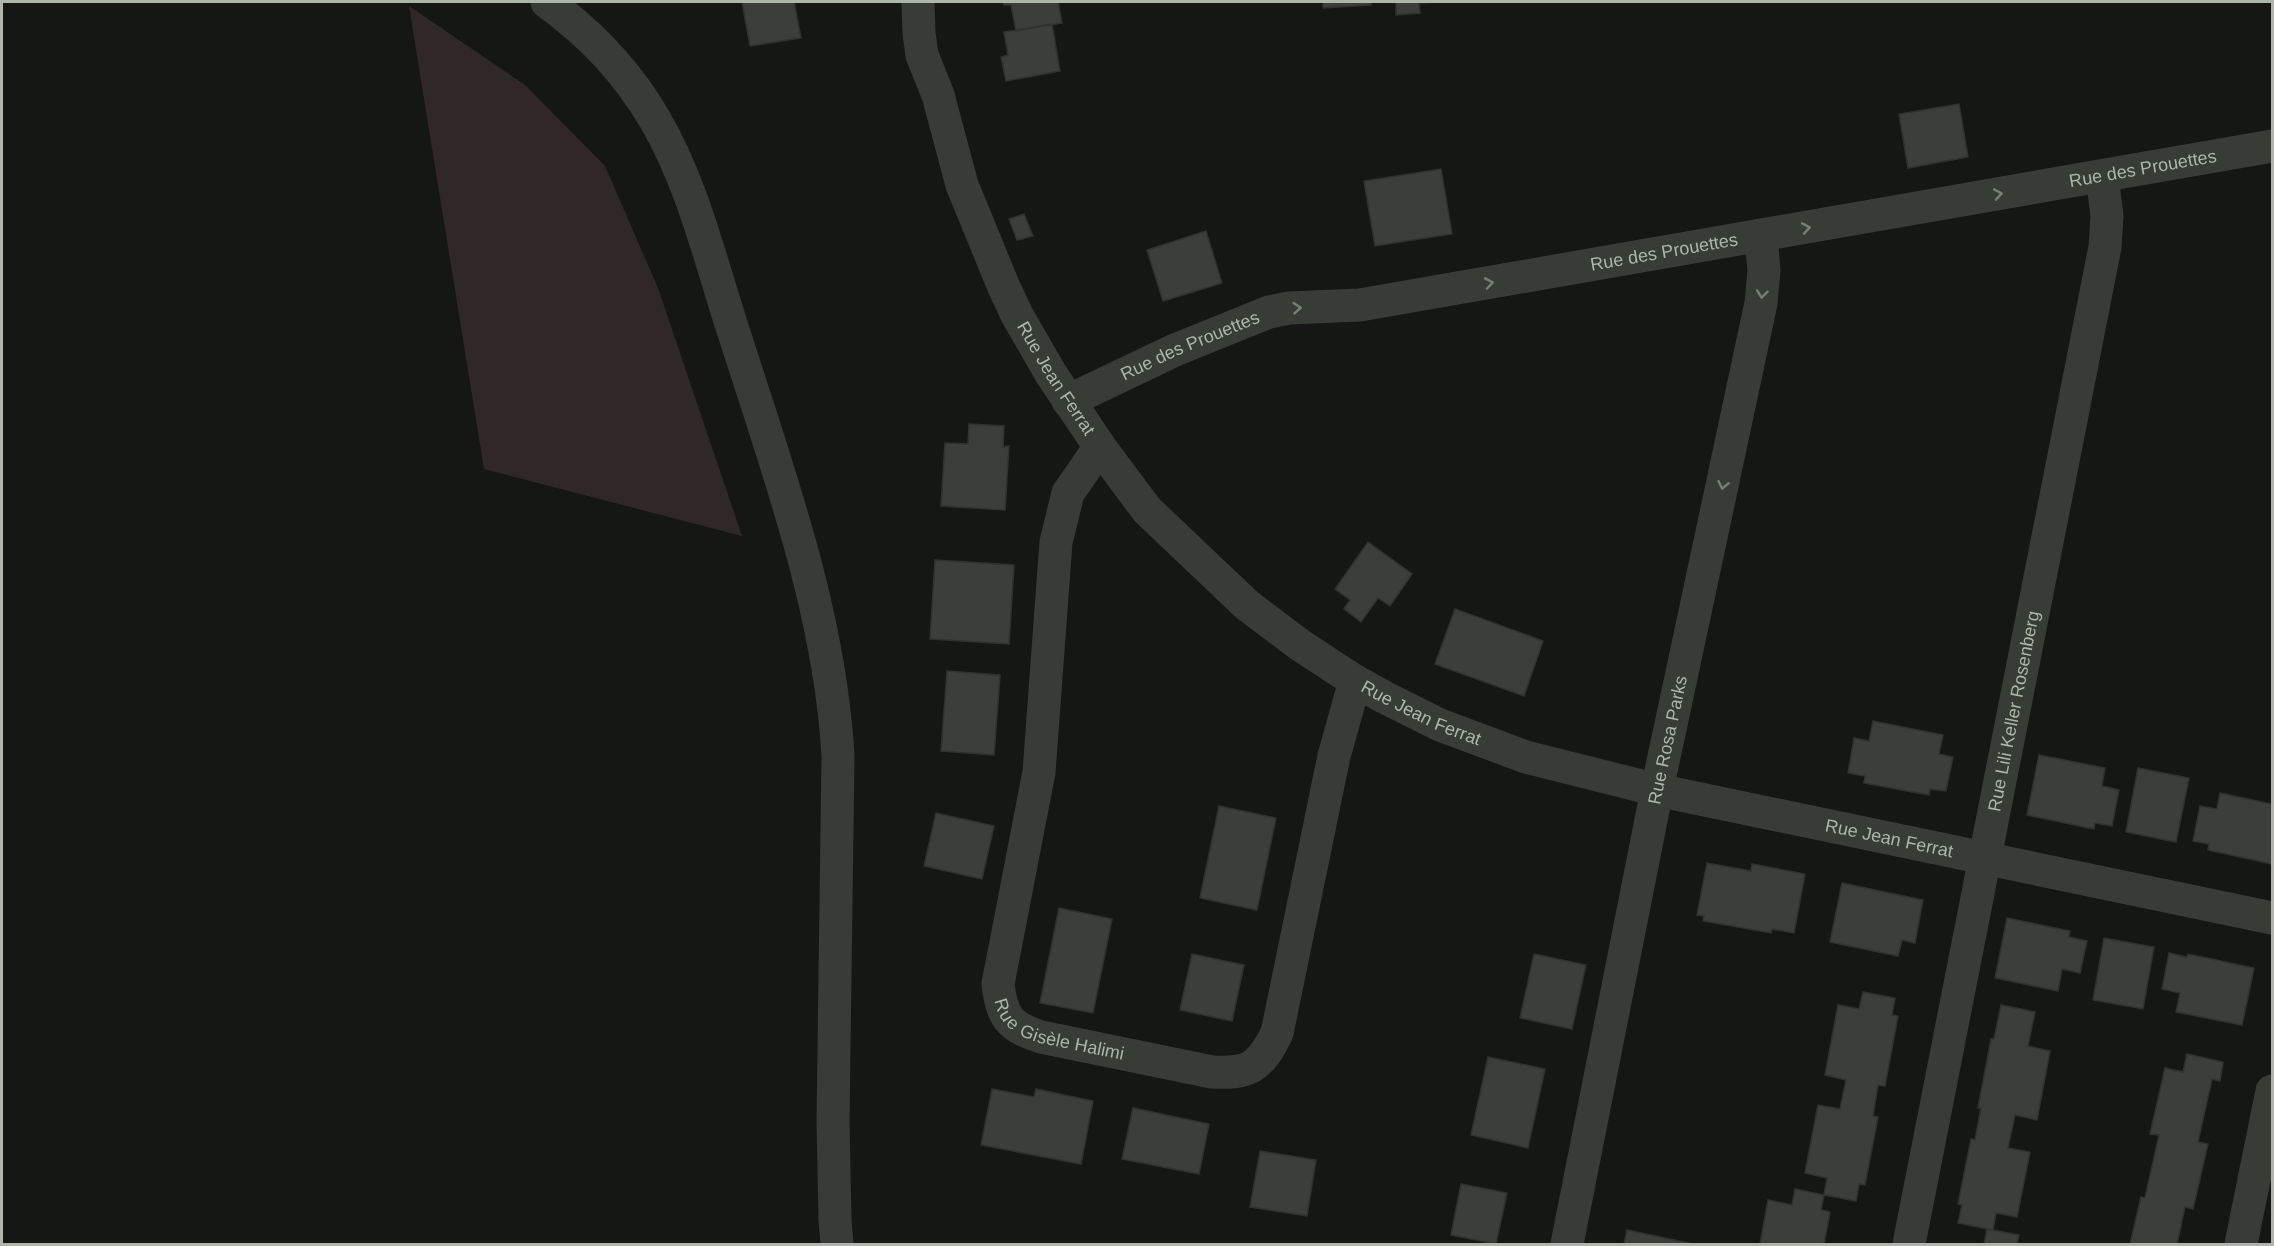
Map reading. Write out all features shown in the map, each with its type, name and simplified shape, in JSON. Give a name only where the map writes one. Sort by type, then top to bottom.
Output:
[{"type":"street","points":[[557,9],[617,65],[637,91],[669,146],[694,211],[762,418],[817,611],[836,722],[838,756],[833,1093],[837,1245]]},
{"type":"street","name":"Rue Jean Ferrat","points":[[919,17],[922,54],[938,95],[955,161],[973,215],[1017,315],[1068,401],[1147,510],[1229,590],[1300,645],[1355,681],[1440,725],[1499,748],[1557,766],[1657,790],[2272,918]]},
{"type":"street","name":"Rue des Prouettes","points":[[1068,401],[1175,350],[1269,312],[1289,308],[1360,305],[2272,146]]},
{"type":"street","name":"Rue Lili Keller Rosenberg","points":[[1909,1245],[2105,247],[2107,216],[2102,176]]},
{"type":"street","name":"Rue Rosa Parks","points":[[1567,1245],[1657,790],[1761,303],[1764,271],[1761,236]]},
{"type":"street","name":"Rue Gisèle Halimi","points":[[1100,447],[1068,493],[1056,542],[1041,761],[998,984],[1005,1014],[1012,1024],[1024,1032],[1041,1037],[1212,1072],[1246,1071],[1259,1061],[1269,1048],[1276,1033],[1334,756],[1355,681]]},
{"type":"street","points":[[2241,1245],[2272,1091]]},
{"type":"shaded area","points":[[409,6],[525,85],[605,166],[658,288],[742,536],[484,469]]},
{"type":"building","points":[[742,2],[794,2],[801,38],[750,46]]},
{"type":"building","points":[[1003,2],[1058,2],[1062,23],[1016,31],[1011,5],[1004,5]]},
{"type":"building","points":[[1323,2],[1371,2],[1371,5],[1323,8]]},
{"type":"building","points":[[1396,2],[1443,2],[1419,3],[1420,13],[1396,15]]},
{"type":"building","points":[[1052,24],[1060,71],[1006,81],[1001,57],[1008,55],[1004,32]]},
{"type":"building","points":[[1959,104],[1968,157],[1908,168],[1899,114]]},
{"type":"building","points":[[1441,169],[1452,234],[1375,246],[1364,181]]},
{"type":"building","points":[[1024,214],[1033,236],[1017,240],[1009,219]]},
{"type":"building","points":[[1206,231],[1222,283],[1163,301],[1147,250]]},
{"type":"building","points":[[969,424],[1004,426],[1003,447],[1009,446],[1005,510],[941,506],[945,443],[968,444]]},
{"type":"building","points":[[1368,542],[1412,574],[1390,606],[1378,598],[1361,622],[1344,609],[1350,600],[1335,589]]},
{"type":"building","points":[[935,560],[1014,565],[1009,644],[930,639]]},
{"type":"building","points":[[1455,609],[1543,641],[1524,696],[1435,664]]},
{"type":"building","points":[[947,671],[1000,675],[994,755],[941,751]]},
{"type":"building","points":[[1873,721],[1943,735],[1939,754],[1953,757],[1946,791],[1930,789],[1929,795],[1864,783],[1865,776],[1848,773],[1854,738],[1869,741]]},
{"type":"building","points":[[2039,755],[2105,768],[2102,786],[2119,790],[2112,826],[2095,823],[2094,829],[2027,815]]},
{"type":"building","points":[[2138,768],[2189,778],[2176,842],[2126,832]]},
{"type":"building","points":[[2220,793],[2272,804],[2272,864],[2208,850],[2209,844],[2193,841],[2200,806],[2217,809]]},
{"type":"building","points":[[1219,806],[1276,818],[1257,910],[1200,898]]},
{"type":"building","points":[[936,813],[994,826],[982,879],[924,866]]},
{"type":"building","points":[[1707,863],[1751,871],[1752,864],[1805,874],[1794,933],[1772,929],[1771,933],[1703,921],[1704,916],[1697,915]]},
{"type":"building","points":[[1842,883],[1923,900],[1915,943],[1902,940],[1898,956],[1830,942]]},
{"type":"building","points":[[1059,908],[1112,919],[1093,1013],[1040,1003]]},
{"type":"building","points":[[2007,918],[2070,931],[2069,937],[2087,941],[2080,973],[2062,969],[2058,991],[1995,978]]},
{"type":"building","points":[[2104,938],[2154,947],[2143,1009],[2093,1000]]},
{"type":"building","points":[[2169,953],[2187,957],[2188,954],[2254,968],[2242,1025],[2176,1012],[2180,993],[2162,989]]},
{"type":"building","points":[[1192,954],[1244,965],[1232,1021],[1180,1010]]},
{"type":"building","points":[[1534,954],[1586,965],[1572,1029],[1520,1018]]},
{"type":"building","points":[[1863,992],[1895,998],[1892,1015],[1898,1016],[1885,1086],[1878,1085],[1873,1116],[1878,1117],[1865,1185],[1859,1184],[1856,1201],[1824,1195],[1827,1178],[1805,1173],[1818,1105],[1840,1109],[1846,1080],[1825,1075],[1838,1005],[1859,1009]]},
{"type":"building","points":[[2001,1005],[2035,1012],[2028,1046],[2050,1051],[2037,1120],[2015,1115],[2008,1148],[2030,1152],[2017,1217],[1996,1213],[1993,1230],[1958,1223],[1962,1205],[1958,1204],[1971,1139],[1975,1140],[1981,1108],[1978,1108],[1991,1039],[1994,1039]]},
{"type":"building","points":[[2187,1054],[2223,1062],[2220,1081],[2212,1079],[2198,1142],[2208,1144],[2193,1209],[2185,1207],[2177,1244],[2130,1244],[2141,1197],[2145,1198],[2159,1135],[2150,1134],[2165,1068],[2183,1072]]},
{"type":"building","points":[[1488,1057],[1545,1069],[1528,1148],[1471,1135]]},
{"type":"building","points":[[992,1089],[1034,1097],[1036,1089],[1093,1101],[1081,1164],[981,1145]]},
{"type":"building","points":[[1133,1108],[1209,1124],[1199,1174],[1122,1159]]},
{"type":"building","points":[[1260,1151],[1316,1160],[1307,1216],[1250,1207]]},
{"type":"building","points":[[1461,1184],[1507,1193],[1496,1244],[1451,1235]]},
{"type":"building","points":[[1795,1189],[1824,1195],[1821,1210],[1830,1212],[1824,1244],[1760,1244],[1768,1200],[1792,1205]]},
{"type":"building","points":[[1987,1229],[2019,1235],[2017,1244],[1984,1244]]},
{"type":"building","points":[[1627,1230],[1693,1244],[1624,1244]]}]
